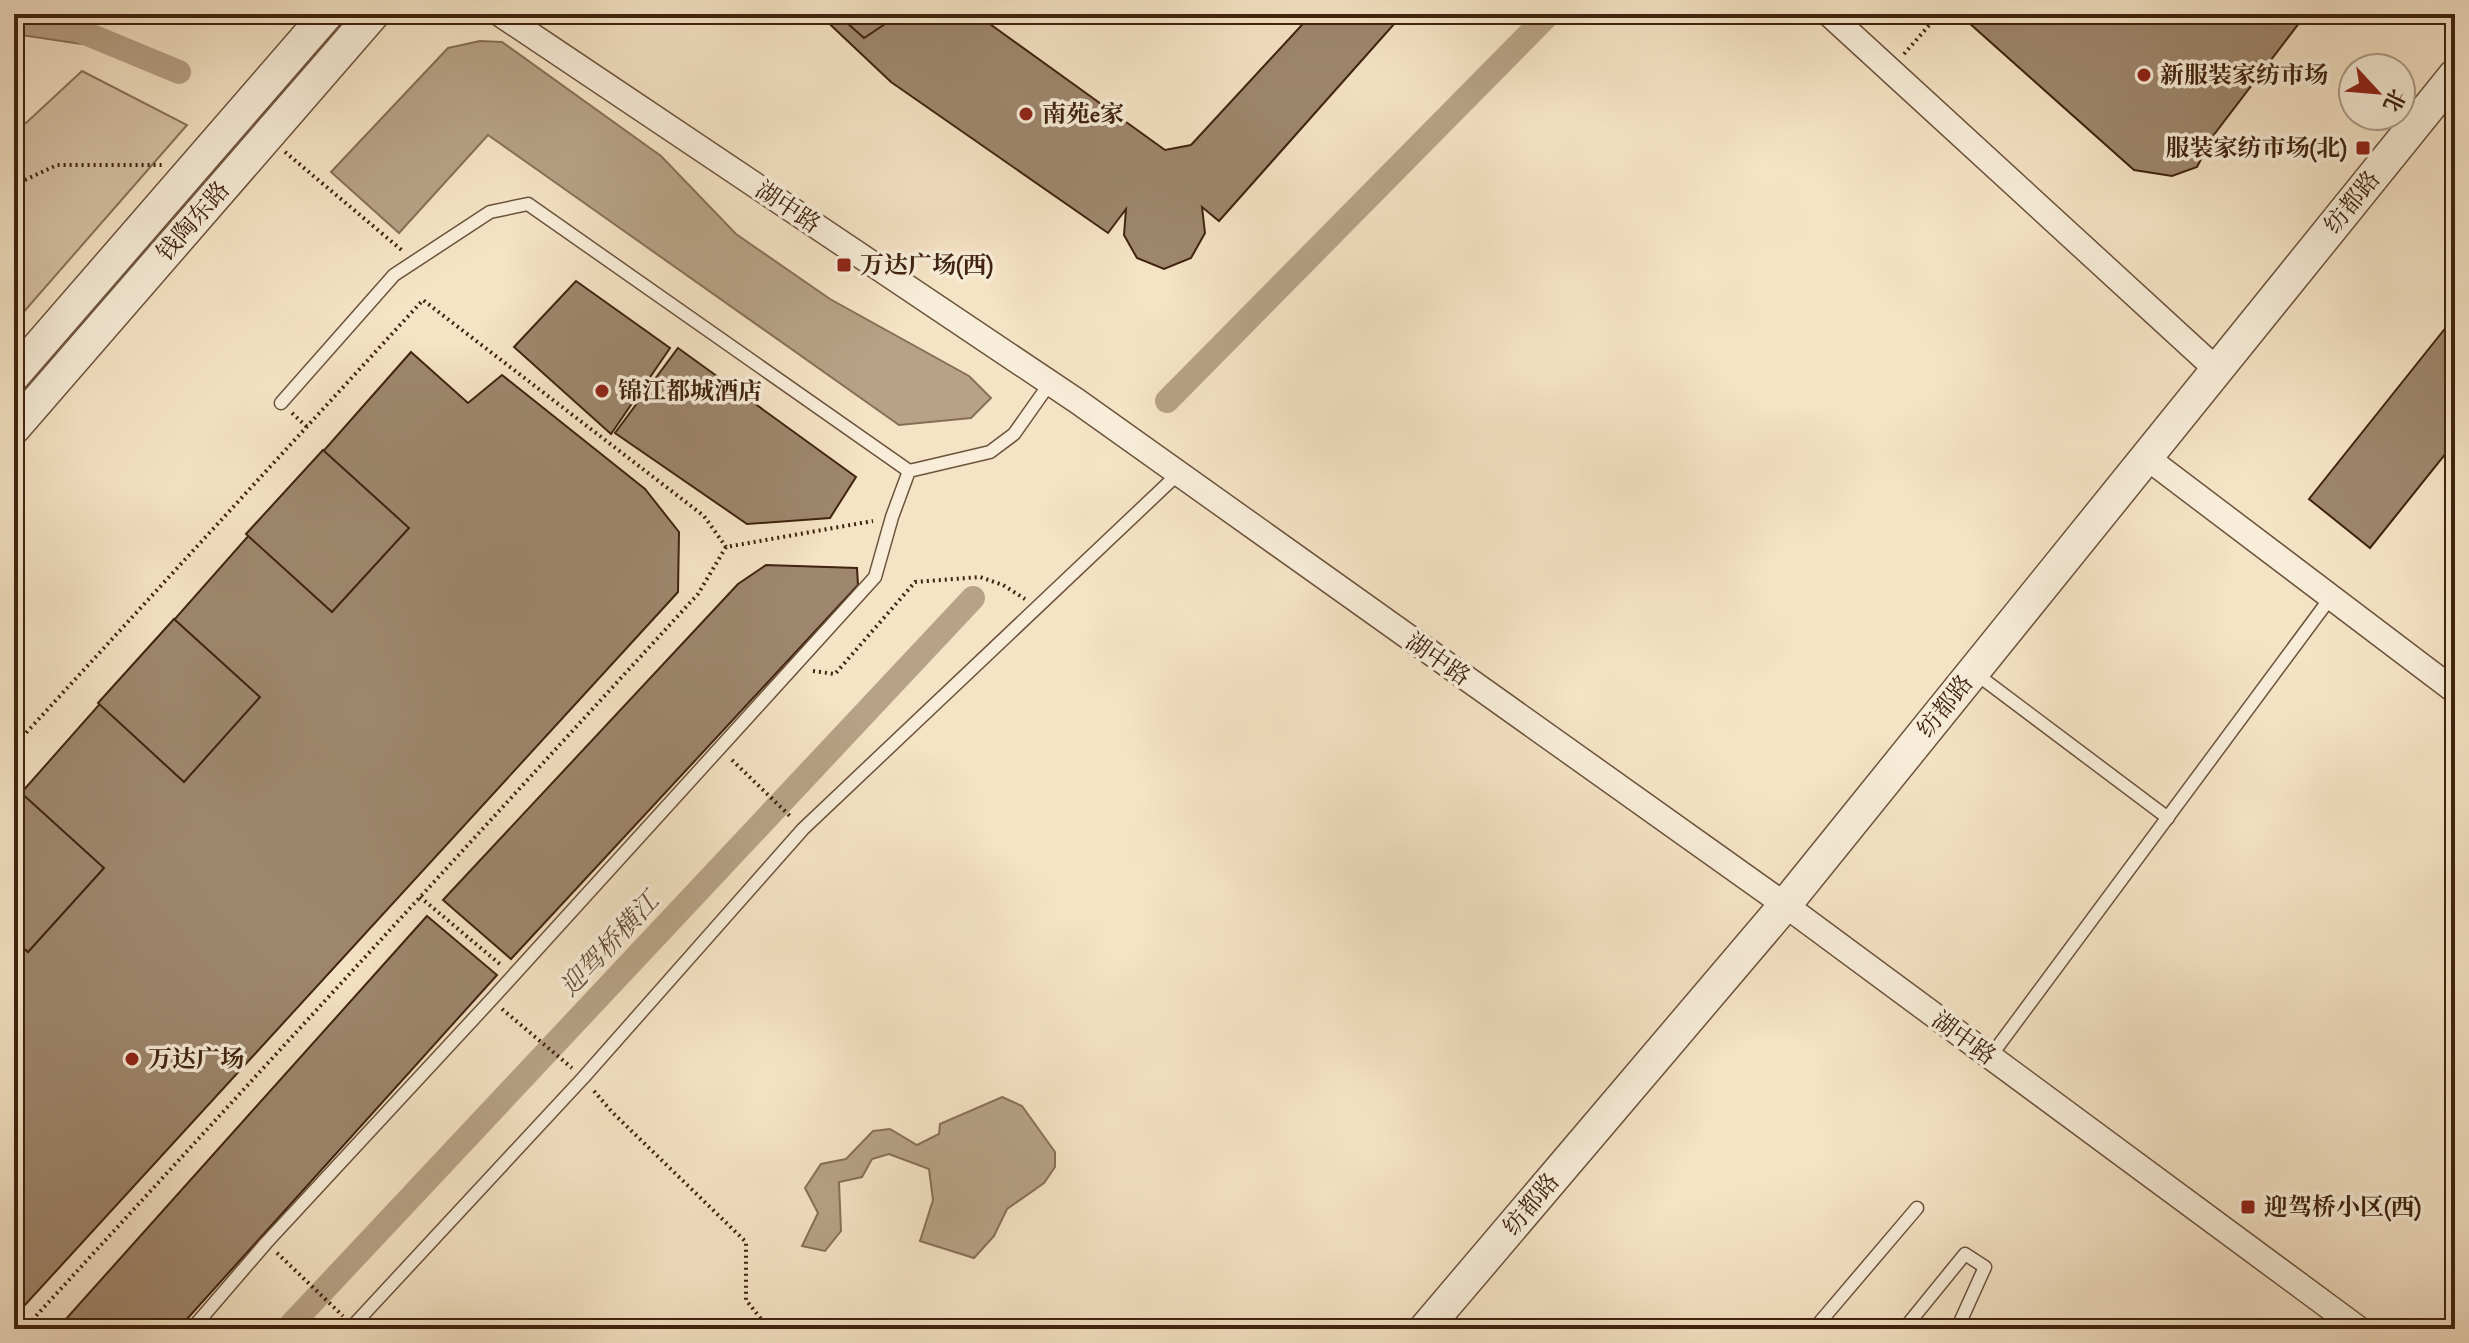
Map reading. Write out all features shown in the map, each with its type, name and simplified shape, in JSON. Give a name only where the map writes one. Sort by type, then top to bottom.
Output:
[{"type":"street","name":"钱陶东路","points":[[14,375],[327,14]]},
{"type":"street","name":"钱陶东路","points":[[14,428],[373,14]]},
{"type":"street","name":"湖中路","points":[[500,14],[1179,473],[1785,905],[2359,1329]]},
{"type":"street","points":[[1829,14],[2216,369]]},
{"type":"street","name":"纺都路","points":[[1425,1329],[1785,905],[2455,75]]},
{"type":"street","points":[[2146,457],[2455,691]]},
{"type":"lane","points":[[281,403],[394,275],[490,212],[528,204],[909,471],[990,452],[1014,434],[1050,383]]},
{"type":"lane","points":[[192,1329],[266,1243],[875,577],[909,471]]},
{"type":"lane","points":[[352,1327],[583,1078],[803,829],[1179,473]]},
{"type":"lane","points":[[1990,1057],[2331,597]]},
{"type":"lane","points":[[1973,671],[2168,818]]},
{"type":"lane","points":[[1814,1329],[1917,1208]]},
{"type":"lane","points":[[1904,1329],[1965,1254],[1985,1267],[1957,1329]]},
{"type":"path","points":[[1889,71],[1939,14]]},
{"type":"path","points":[[273,130],[415,261]]},
{"type":"path","points":[[14,185],[57,165],[196,165]]},
{"type":"path","points":[[14,746],[423,300],[704,516],[726,547]]},
{"type":"path","points":[[24,1329],[698,594],[726,547],[892,517]]},
{"type":"path","points":[[791,669],[835,674],[915,582],[980,577],[1003,585],[1038,607]]},
{"type":"path","points":[[744,772],[787,814]]},
{"type":"path","points":[[420,897],[513,976]]},
{"type":"path","points":[[514,1018],[583,1078],[612,1112],[746,1242],[746,1300],[769,1329]]},
{"type":"path","points":[[285,1261],[352,1327]]},
{"type":"shaded area","points":[[14,14],[60,14],[88,28],[81,44],[14,34]]},
{"type":"shaded area","points":[[480,41],[502,42],[661,156],[736,234],[830,299],[969,376],[991,398],[971,418],[899,425],[488,135],[399,233],[331,172],[448,48]]},
{"type":"shaded area","points":[[82,71],[187,125],[14,323],[14,124],[26,123]]},
{"type":"shaded area","points":[[1002,1097],[1022,1106],[1055,1152],[1055,1167],[1044,1183],[1007,1209],[994,1236],[974,1258],[920,1241],[933,1200],[929,1169],[889,1154],[872,1159],[862,1177],[839,1182],[841,1231],[825,1251],[802,1246],[818,1213],[805,1188],[821,1164],[846,1159],[873,1131],[890,1129],[917,1145],[939,1134],[940,1124]]},
{"type":"building","name":"南苑e家","points":[[819,14],[976,14],[1165,150],[1191,145],[1312,14],[1403,14],[1219,221],[1202,207],[1205,233],[1191,258],[1164,269],[1137,258],[1124,235],[1126,209],[1108,233],[891,82]]},
{"type":"building","points":[[837,14],[900,14],[864,38]]},
{"type":"building","name":"新服装家纺市场","points":[[1959,14],[2306,14],[2213,136],[2197,167],[2172,176],[2134,170]]},
{"type":"building","name":"锦江都城酒店","points":[[576,281],[670,348],[611,434],[514,347]]},
{"type":"building","points":[[2455,316],[2455,442],[2370,548],[2309,499]]},
{"type":"building","points":[[678,348],[856,477],[830,518],[747,524],[615,433]]},
{"type":"building","name":"万达广场","points":[[411,352],[468,403],[502,375],[645,489],[679,532],[678,592],[14,1317],[14,801]]},
{"type":"building","points":[[323,450],[409,528],[332,612],[246,534]]},
{"type":"building","points":[[766,565],[857,568],[858,585],[511,959],[443,900],[738,584]]},
{"type":"building","points":[[174,619],[260,697],[184,782],[98,703]]},
{"type":"building","points":[[18,790],[104,868],[28,952],[14,940],[14,794]]},
{"type":"building","points":[[427,916],[497,975],[178,1329],[57,1329]]},
{"type":"waterway","points":[[39,14],[179,72]]},
{"type":"waterway","points":[[1167,401],[1549,14]]},
{"type":"waterway","name":"迎驾桥横江","points":[[287,1329],[973,598]]},
{"type":"place","name":"新服装家纺市场","points":[[2144,75]]},
{"type":"place","name":"南苑e家","points":[[1026,114]]},
{"type":"place","name":"服装家纺市场(北)","points":[[2363,148]]},
{"type":"place","name":"万达广场(西)","points":[[844,265]]},
{"type":"place","name":"锦江都城酒店","points":[[602,391]]},
{"type":"place","name":"万达广场","points":[[132,1059]]},
{"type":"place","name":"迎驾桥小区(西)","points":[[2248,1207]]}]
